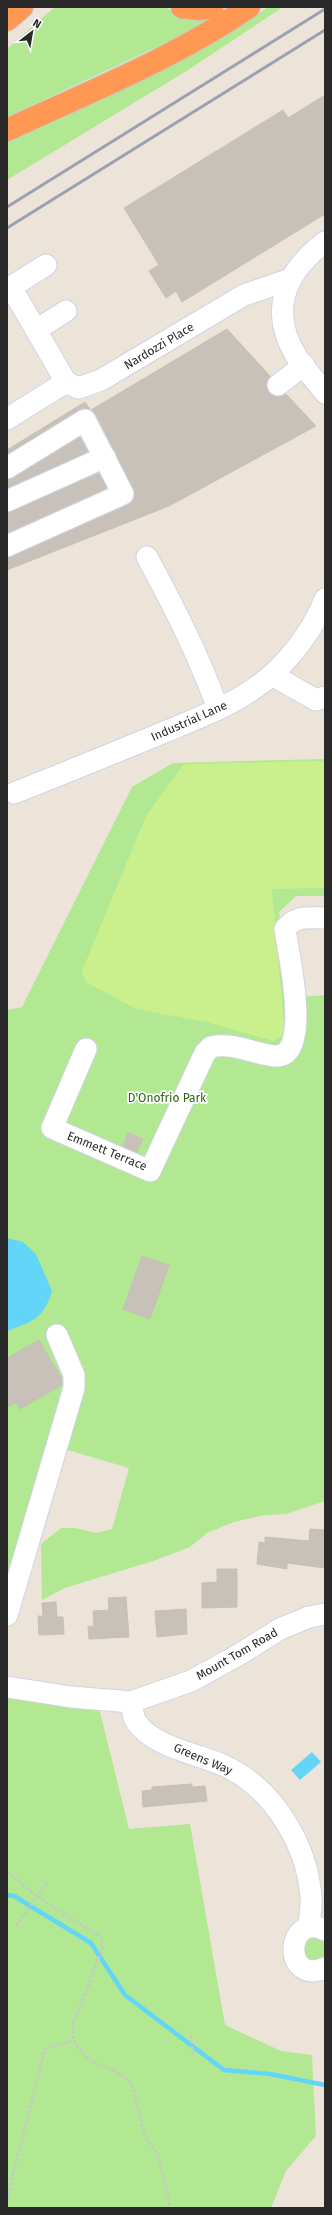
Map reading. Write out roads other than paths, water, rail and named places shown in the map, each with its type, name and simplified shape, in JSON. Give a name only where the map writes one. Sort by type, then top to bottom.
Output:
[{"type":"highway","points":[[7,20],[22,7]]},
{"type":"highway","points":[[182,7],[198,9],[212,7]]},
{"type":"highway","points":[[7,130],[177,50],[218,28],[249,7]]},
{"type":"street","points":[[325,242],[308,254],[288,280],[282,312],[286,332],[298,358],[325,392]]},
{"type":"street","points":[[7,419],[66,382],[11,287],[46,265]]},
{"type":"street","name":"Nardozzi Place","points":[[66,382],[78,388],[90,385],[244,295],[288,280]]},
{"type":"street","points":[[41,338],[66,311]]},
{"type":"street","points":[[278,385],[304,366]]},
{"type":"street","points":[[7,468],[85,420],[123,494],[7,546]]},
{"type":"street","points":[[7,501],[105,457]]},
{"type":"street","points":[[147,557],[204,669],[218,709]]},
{"type":"street","name":"Industrial Lane","points":[[14,793],[218,709],[252,690],[272,675],[310,628],[325,599]]},
{"type":"street","points":[[272,675],[322,694]]},
{"type":"street","name":"Emmett Terrace","points":[[86,1049],[52,1128],[150,1171],[205,1053],[211,1046],[230,1045],[276,1056],[286,1053],[294,1042],[296,1014],[285,929],[291,921],[302,918],[325,918]]},
{"type":"street","points":[[7,1615],[74,1388],[74,1375],[57,1335]]},
{"type":"street","name":"Mount Tom Road","points":[[7,1687],[71,1698],[130,1702],[191,1681],[240,1654],[280,1629],[309,1617],[325,1614]]},
{"type":"street","name":"Greens Way","points":[[130,1702],[135,1719],[146,1732],[178,1749],[227,1767],[248,1782],[282,1816],[299,1843],[307,1869],[317,1928],[302,1930],[294,1942],[294,1956],[303,1968],[310,1970],[325,1968]]},
{"type":"water","points":[[7,1238],[23,1242],[36,1254],[52,1291],[49,1301],[41,1314],[24,1325],[7,1331]]},
{"type":"water","points":[[312,1752],[321,1762],[300,1780],[291,1770]]},
{"type":"waterway","points":[[7,1895],[14,1896],[91,1943],[125,1995],[224,2070],[270,2074],[325,2085]]},
{"type":"railway","points":[[7,207],[325,9]]},
{"type":"railway","points":[[7,228],[325,30]]},
{"type":"park label","name":"D'Onofrio Park","points":[[167,1098]]}]
